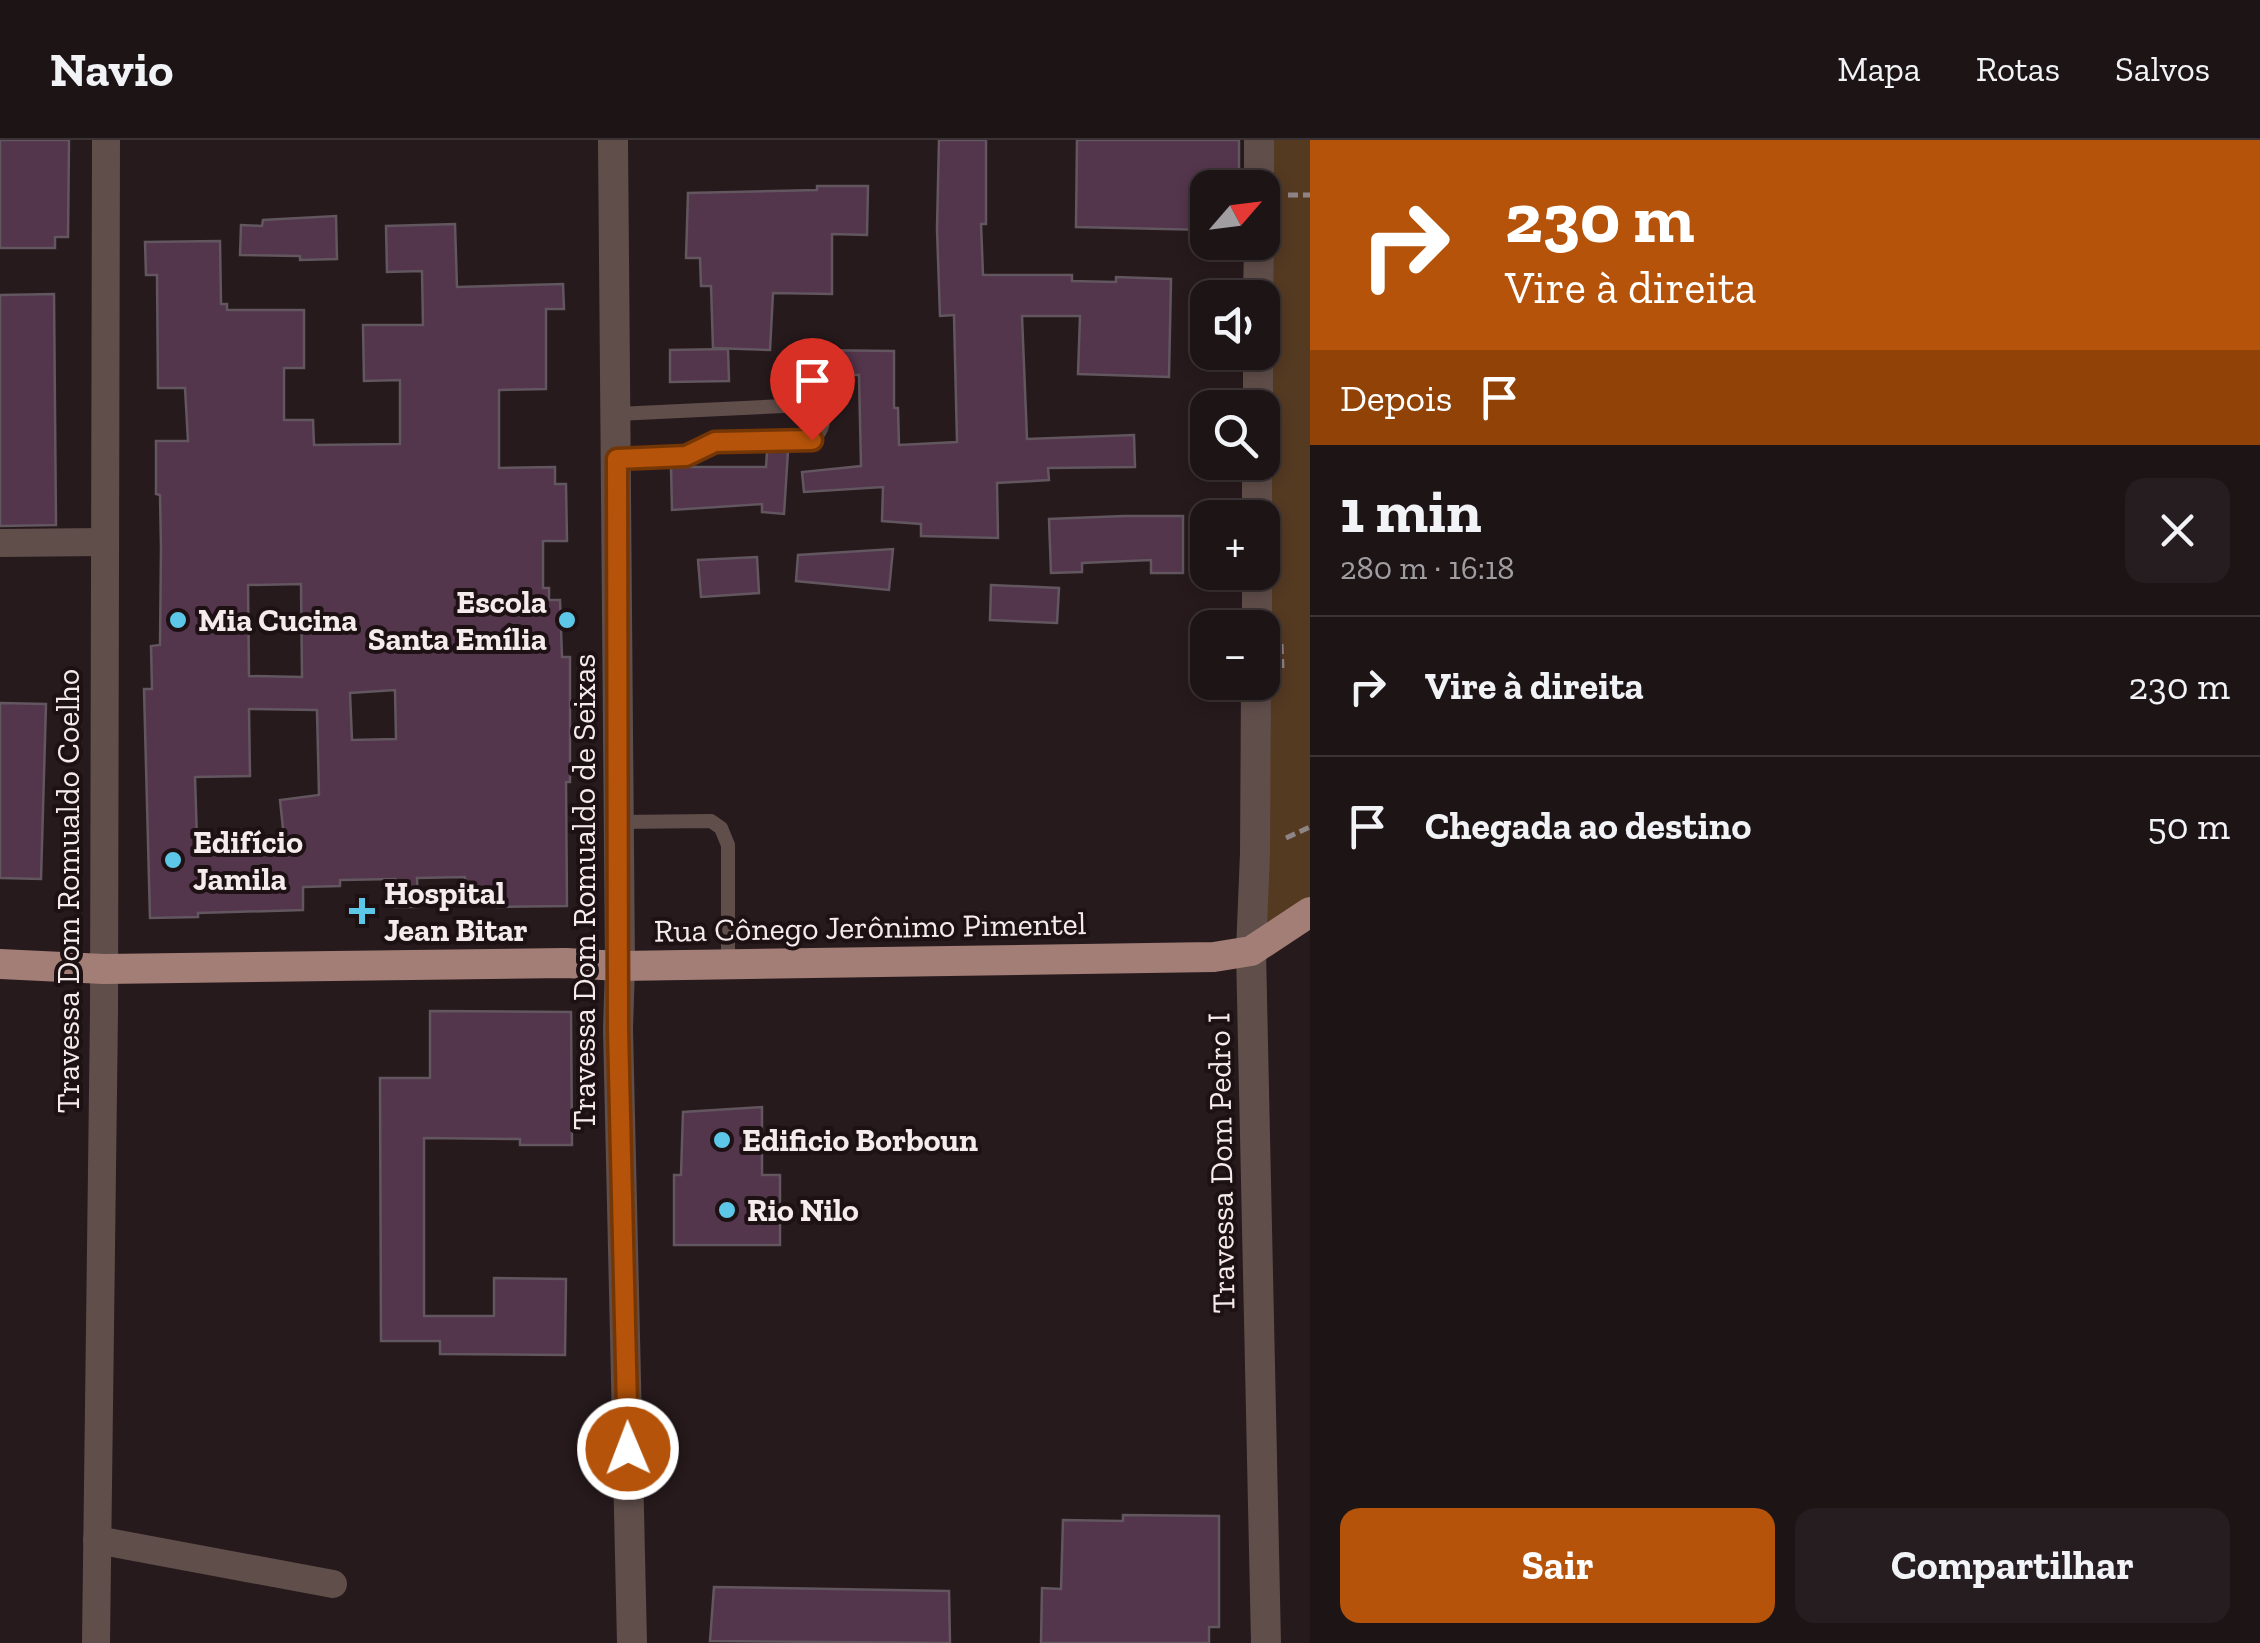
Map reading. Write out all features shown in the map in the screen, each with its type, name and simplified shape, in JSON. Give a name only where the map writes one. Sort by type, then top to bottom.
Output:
[{"type":"main road","name":"Rua Cônego Jerônimo Pimentel","points":[[0,964],[104,968],[566,963],[620,966],[1214,957],[1251,951],[1310,912]]},
{"type":"street","name":"Travessa Dom Romualdo Coelho","points":[[96,1643],[104,968],[106,140]]},
{"type":"street","name":"Travessa Dom Romualdo de Seixas","points":[[612,140],[617,414],[618,1030],[632,1643]]},
{"type":"street","points":[[1259,140],[1263,170]]},
{"type":"street","points":[[0,543],[103,542]]},
{"type":"street","name":"Travessa Dom Pedro I","points":[[1256,700],[1256,853],[1251,951],[1266,1643]]},
{"type":"street","points":[[97,1540],[333,1584]]},
{"type":"lane","points":[[617,414],[806,405],[819,408],[824,419],[822,430],[812,440],[715,442],[686,456],[617,459]]},
{"type":"lane","points":[[619,822],[711,821],[721,828],[728,844],[728,964]]},
{"type":"path","points":[[1280,193],[1310,194]]},
{"type":"shaded area","points":[[1259,140],[1310,140],[1310,919],[1261,949],[1261,700],[1280,700],[1280,610],[1261,610],[1261,590],[1280,590],[1280,500],[1262,500],[1262,480],[1280,480],[1280,390],[1262,390],[1262,370],[1280,370],[1280,280],[1262,280],[1262,260],[1280,260],[1280,170],[1261,170]]},
{"type":"building","points":[[0,140],[69,140],[68,237],[55,237],[55,248],[0,248]]},
{"type":"building","points":[[939,140],[986,140],[986,224],[981,224],[983,275],[1072,275],[1072,281],[1116,282],[1116,277],[1171,279],[1169,377],[1078,374],[1080,316],[1022,316],[1027,439],[1134,435],[1135,467],[1048,468],[1049,480],[997,483],[998,538],[921,536],[921,524],[882,521],[883,487],[804,492],[802,472],[861,466],[859,375],[807,374],[807,350],[894,351],[894,408],[898,408],[899,445],[957,442],[954,315],[940,316]]},
{"type":"building","points":[[1077,140],[1239,140],[1239,170],[1190,170],[1190,230],[1076,227]]},
{"type":"building","points":[[817,186],[868,186],[867,235],[832,234],[832,294],[773,293],[770,350],[713,348],[711,286],[701,286],[700,258],[686,258],[688,193],[817,190]]},
{"type":"building","points":[[336,216],[337,259],[240,255],[241,225]]},
{"type":"building","points":[[455,224],[457,287],[563,284],[564,309],[546,309],[546,389],[499,390],[499,468],[555,467],[555,484],[566,484],[567,541],[543,541],[543,588],[549,588],[549,600],[560,600],[562,657],[570,657],[567,906],[497,907],[497,897],[466,898],[465,877],[417,878],[418,907],[395,907],[395,879],[340,880],[340,886],[303,887],[303,910],[150,918],[144,689],[152,689],[151,646],[160,645],[156,441],[188,441],[185,388],[158,388],[157,275],[146,275],[145,242],[220,241],[221,304],[227,304],[227,310],[304,310],[304,368],[284,368],[284,420],[313,420],[314,445],[400,444],[400,380],[364,381],[363,325],[423,325],[422,271],[387,272],[386,226]],"holes":[[[301,584],[302,677],[249,676],[248,585]],[[395,690],[396,739],[352,740],[350,693]],[[249,709],[317,710],[319,795],[280,800],[284,838],[197,840],[195,777],[250,776]]]},
{"type":"building","points":[[54,294],[56,525],[0,526],[0,295]]},
{"type":"building","points":[[728,349],[729,381],[670,382],[670,350]]},
{"type":"building","points":[[788,451],[784,514],[762,512],[762,504],[672,510],[671,467],[766,467],[767,452]]},
{"type":"building","points":[[1183,516],[1183,573],[1151,573],[1151,560],[1082,563],[1082,572],[1051,573],[1049,519]]},
{"type":"building","points":[[893,549],[889,590],[796,581],[798,555]]},
{"type":"building","points":[[757,557],[759,593],[701,597],[698,560]]},
{"type":"building","points":[[991,585],[1059,588],[1057,623],[990,620]]},
{"type":"building","points":[[0,703],[46,704],[41,879],[0,878]]},
{"type":"building","points":[[430,1011],[571,1012],[572,1145],[520,1145],[520,1139],[424,1138],[424,1316],[494,1316],[494,1278],[566,1279],[565,1355],[440,1354],[440,1341],[381,1341],[380,1078],[430,1078]]},
{"type":"building","points":[[762,1107],[762,1175],[780,1175],[780,1245],[674,1245],[674,1175],[681,1175],[683,1112]]},
{"type":"building","points":[[1123,1515],[1219,1516],[1219,1627],[1209,1627],[1209,1643],[1041,1643],[1042,1588],[1061,1589],[1063,1520],[1123,1521]]},
{"type":"building","points":[[714,1587],[949,1591],[950,1643],[710,1641]]},
{"type":"place","name":"Mia Cucina","points":[[178,620]]},
{"type":"place","name":"Escola Santa Emília","points":[[567,620]]},
{"type":"place","name":"Edifício Jamila","points":[[173,860]]},
{"type":"place","name":"Hospital Jean Bitar","points":[[362,911]]},
{"type":"place","name":"Edificio Borboun","points":[[722,1140]]},
{"type":"place","name":"Rio Nilo","points":[[727,1210]]},
{"type":"route","points":[[628,1449],[618,1030],[617,459],[686,456],[715,442],[812,440]]}]
